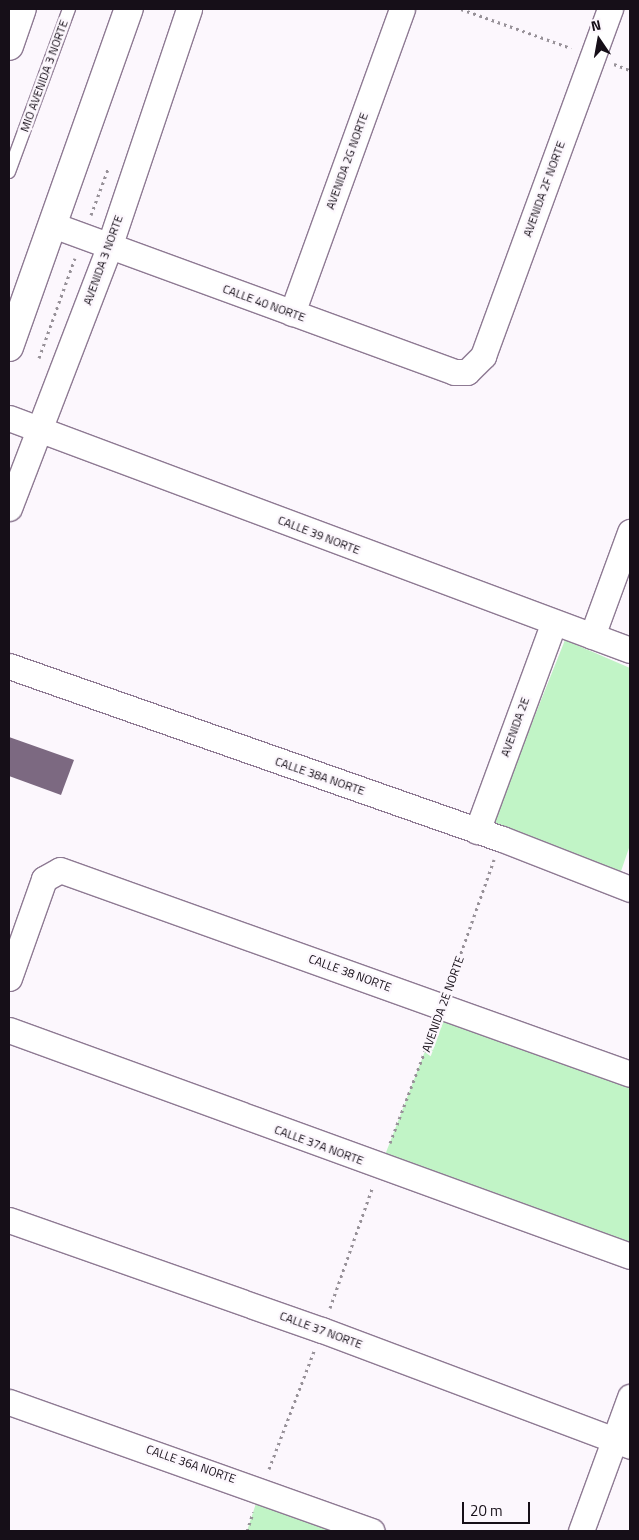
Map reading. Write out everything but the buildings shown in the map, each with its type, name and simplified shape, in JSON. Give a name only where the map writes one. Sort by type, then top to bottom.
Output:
[{"type":"main road","points":[[9,46],[22,9]]},
{"type":"main road","points":[[9,347],[129,9]]},
{"type":"street","name":"AVENIDA 3 NORTE","points":[[9,508],[109,247],[190,9]]},
{"type":"street","name":"AVENIDA 2G NORTE","points":[[292,313],[402,9]]},
{"type":"street","name":"AVENIDA 2F NORTE","points":[[474,367],[483,356],[610,9]]},
{"type":"street","name":"CALLE 40 NORTE","points":[[53,225],[454,372],[474,367]]},
{"type":"street","name":"CALLE 39 NORTE","points":[[9,418],[553,624],[630,650]]},
{"type":"street","points":[[592,636],[630,532]]},
{"type":"street","name":"AVENIDA 2E","points":[[477,831],[553,624]]},
{"type":"street","name":"CALLE 38A NORTE","points":[[9,666],[502,839],[630,889]]},
{"type":"street","name":"CALLE 38 NORTE","points":[[9,978],[44,879],[50,872],[70,871],[630,1074]]},
{"type":"street","name":"CALLE 37A NORTE","points":[[9,1030],[380,1168],[630,1256]]},
{"type":"street","name":"CALLE 37 NORTE","points":[[9,1220],[322,1330],[622,1443]]},
{"type":"street","points":[[581,1531],[622,1443],[630,1397]]},
{"type":"street","name":"CALLE 36A NORTE","points":[[9,1402],[372,1531]]},
{"type":"lane","name":"MIO AVENIDA 3 NORTE","points":[[9,172],[69,9]]},
{"type":"path","points":[[461,9],[630,70]]},
{"type":"path","name":"AVENIDA 2E NORTE","points":[[380,1168],[442,1007],[502,839]]},
{"type":"green space","points":[[565,640],[630,668],[630,845],[619,877],[490,828]]},
{"type":"green space","points":[[442,1007],[630,1074],[630,1256],[380,1168]]},
{"type":"green space","points":[[261,1488],[372,1531],[247,1531]]}]
